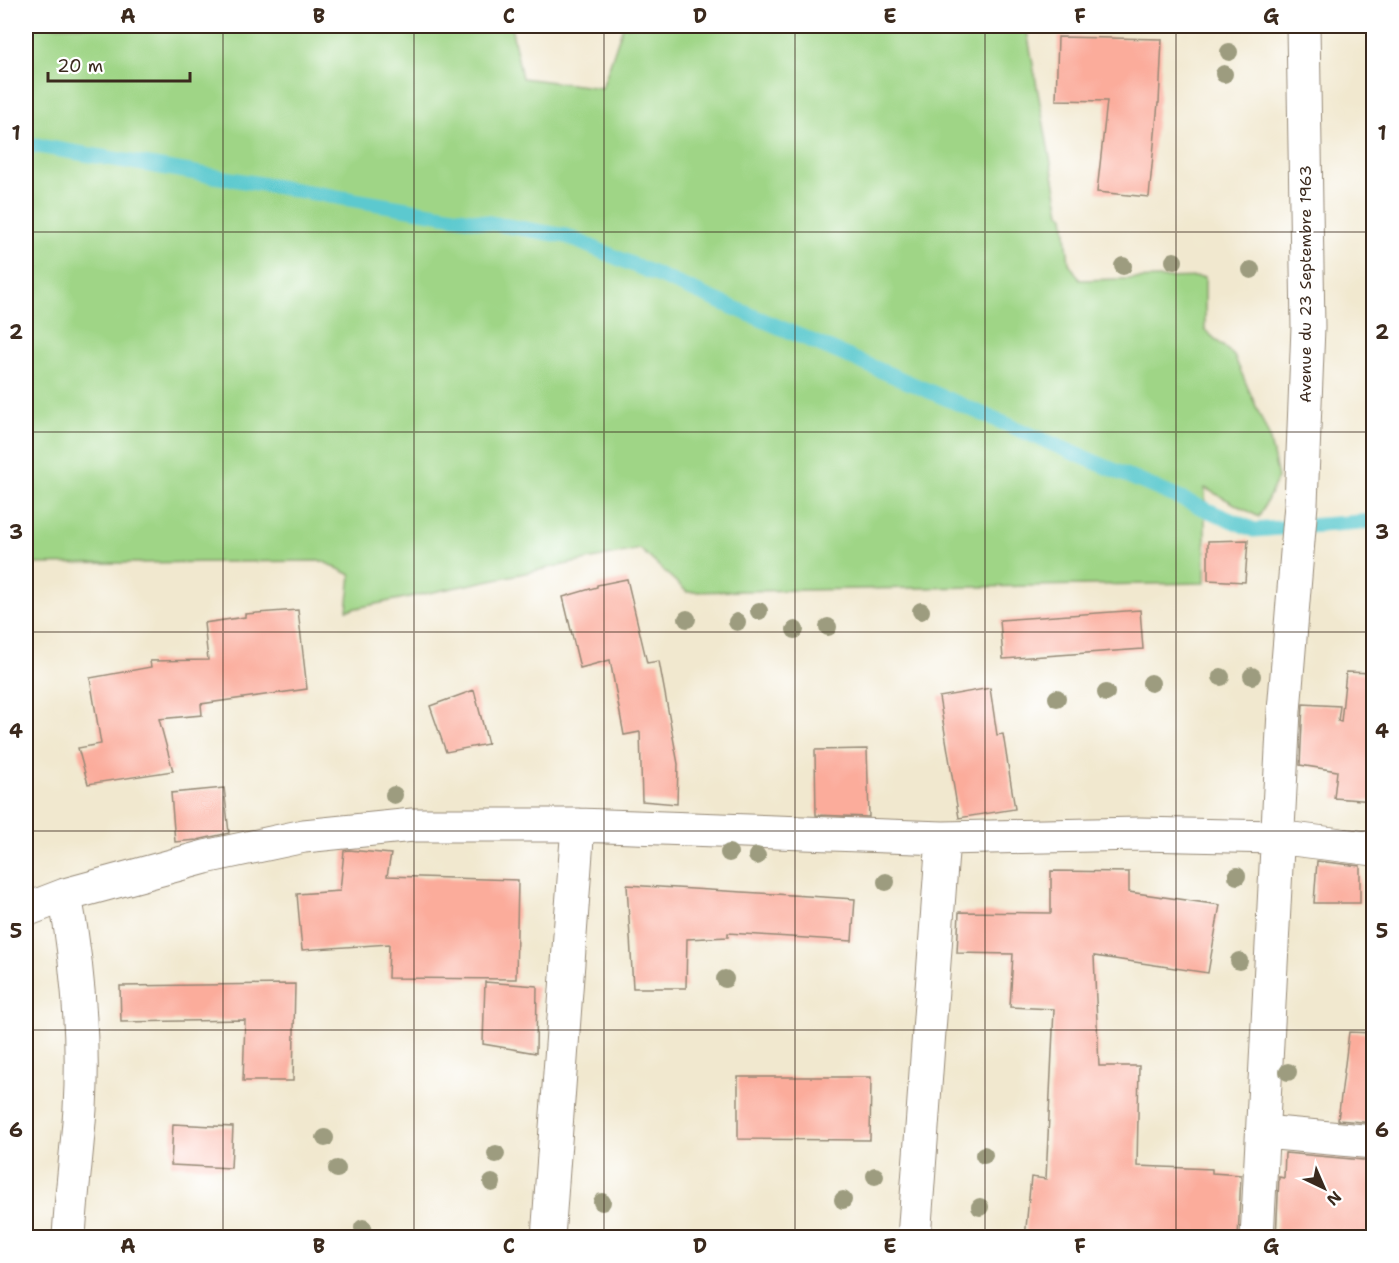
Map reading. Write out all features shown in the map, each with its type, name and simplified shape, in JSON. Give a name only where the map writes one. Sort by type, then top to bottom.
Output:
[{"type":"street","name":"Avenue du 23 Septembre 1963","points":[[1257,1238],[1276,837],[1284,711],[1299,542],[1308,327],[1303,26]]},
{"type":"street","points":[[26,910],[65,895],[205,857],[304,836],[412,825],[578,825],[943,838],[1139,834],[1276,837],[1374,849]]},
{"type":"street","points":[[548,1238],[578,825]]},
{"type":"street","points":[[914,1238],[943,838]]},
{"type":"street","points":[[65,895],[72,934],[80,1020],[80,1107],[69,1238]]},
{"type":"street","points":[[1263,1132],[1374,1142]]},
{"type":"green space","points":[[26,26],[511,26],[522,78],[602,88],[623,26],[1026,26],[1060,213],[1064,216],[1069,263],[1080,280],[1205,277],[1205,330],[1234,356],[1269,436],[1278,478],[1259,517],[1205,488],[1205,583],[687,592],[640,549],[347,610],[351,575],[322,561],[26,564]]},
{"type":"building","points":[[1058,37],[1162,39],[1159,103],[1149,197],[1097,192],[1107,101],[1056,100]]},
{"type":"building","points":[[1248,540],[1245,582],[1208,580],[1208,541]]},
{"type":"building","points":[[627,579],[647,663],[659,661],[678,764],[677,804],[642,801],[640,732],[624,735],[610,660],[580,668],[563,597],[597,587],[597,585]]},
{"type":"building","points":[[298,610],[307,689],[201,704],[202,715],[159,719],[173,771],[88,784],[78,748],[101,744],[90,678],[151,667],[150,661],[208,660],[204,623],[245,617],[245,614]]},
{"type":"building","points":[[1140,610],[1143,649],[1003,659],[1000,620]]},
{"type":"building","points":[[1346,672],[1374,673],[1374,801],[1334,798],[1337,771],[1300,765],[1303,704],[1340,706],[1338,721],[1341,722]]},
{"type":"building","points":[[990,688],[997,735],[1003,734],[1015,809],[959,818],[939,697]]},
{"type":"building","points":[[474,690],[488,744],[446,752],[430,706]]},
{"type":"building","points":[[867,749],[869,817],[816,815],[815,750]]},
{"type":"building","points":[[224,788],[229,833],[175,842],[171,793]]},
{"type":"building","points":[[344,851],[391,854],[387,876],[518,880],[516,979],[388,978],[389,944],[302,950],[297,894],[340,891]]},
{"type":"building","points":[[1317,861],[1360,866],[1360,903],[1314,903]]},
{"type":"building","points":[[1051,871],[1129,872],[1129,892],[1220,905],[1208,973],[1094,956],[1099,1066],[1139,1066],[1137,1166],[1212,1169],[1212,1173],[1241,1175],[1238,1238],[1025,1238],[1031,1177],[1046,1179],[1054,1009],[1010,1007],[1013,954],[957,953],[959,912],[1051,913]]},
{"type":"building","points":[[627,885],[855,899],[852,941],[728,933],[728,937],[687,939],[686,988],[633,988]]},
{"type":"building","points":[[485,982],[537,986],[536,1053],[483,1044]]},
{"type":"building","points":[[295,984],[293,1081],[243,1081],[245,1020],[121,1022],[120,986]]},
{"type":"building","points":[[1349,1032],[1374,1033],[1374,1123],[1338,1120]]},
{"type":"building","points":[[738,1077],[871,1077],[870,1140],[738,1139]]},
{"type":"building","points":[[173,1124],[233,1127],[231,1168],[171,1165]]},
{"type":"building","points":[[1285,1153],[1374,1161],[1374,1238],[1276,1238],[1279,1177],[1284,1178]]},
{"type":"waterway","points":[[26,144],[566,236],[1254,530],[1374,521]]}]
